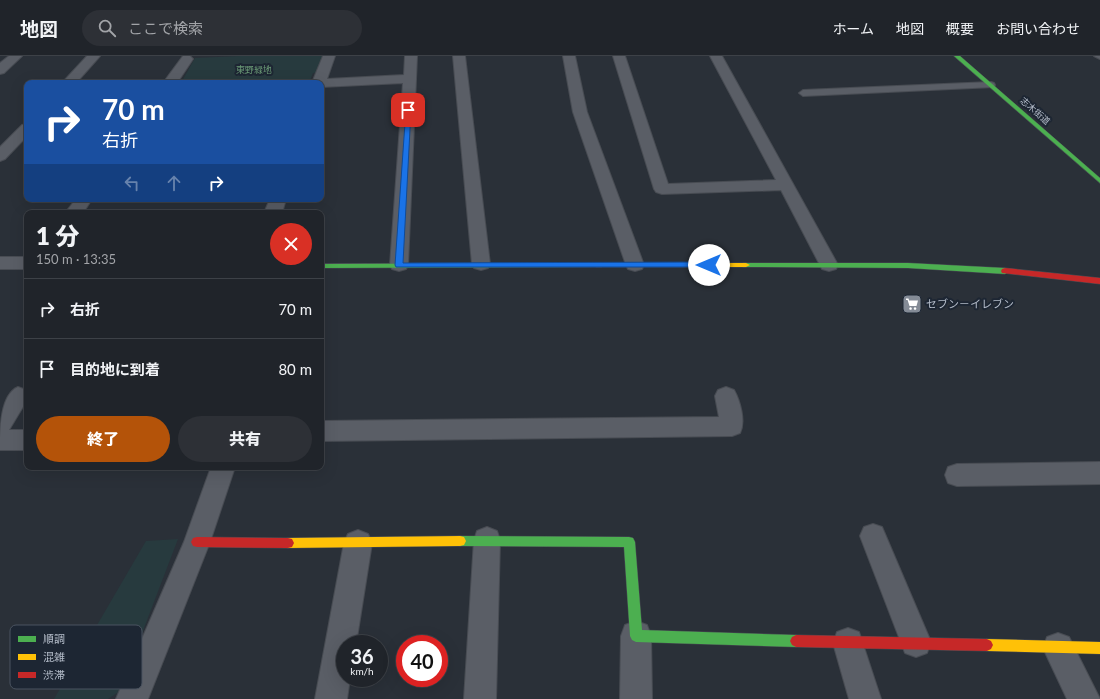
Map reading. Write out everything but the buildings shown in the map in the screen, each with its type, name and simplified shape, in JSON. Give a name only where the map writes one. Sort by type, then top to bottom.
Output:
[{"type":"street","points":[[2,67],[16,56]]},
{"type":"street","points":[[73,80],[94,56]]},
{"type":"street","points":[[321,80],[329,56]]},
{"type":"street","points":[[399,265],[411,56]]},
{"type":"street","points":[[459,56],[481,264]]},
{"type":"street","points":[[569,56],[580,112],[635,265]]},
{"type":"street","points":[[619,56],[662,189],[785,185]]},
{"type":"street","points":[[716,56],[829,265]]},
{"type":"street","name":"志木街道","points":[[957,56],[1100,181]]},
{"type":"street","points":[[172,80],[187,59]]},
{"type":"street","points":[[324,83],[410,79]]},
{"type":"street","points":[[0,156],[24,131]]},
{"type":"street","points":[[0,262],[24,263]]},
{"type":"street","points":[[324,266],[481,264],[829,265],[971,268],[1100,281]]},
{"type":"street","points":[[0,425],[18,396]]},
{"type":"street","points":[[324,431],[732,426],[726,396]]},
{"type":"street","points":[[0,440],[24,440]]},
{"type":"street","points":[[142,675],[197,542],[222,470]]},
{"type":"street","points":[[957,474],[1100,473]]},
{"type":"street","points":[[873,536],[916,642]]},
{"type":"street","points":[[197,542],[358,543],[487,540],[629,542],[636,636],[636,699]]},
{"type":"street","points":[[480,699],[487,540]]},
{"type":"street","points":[[331,699],[358,543]]},
{"type":"street","points":[[636,636],[848,643],[916,642],[1058,648],[1100,648]]},
{"type":"street","points":[[848,643],[865,699]]},
{"type":"street","points":[[1058,648],[1084,699]]},
{"type":"street","points":[[132,699],[136,689]]},
{"type":"lane","points":[[803,93],[991,85]]},
{"type":"green space","name":"東野緑地","points":[[240,56],[328,56],[321,72],[313,73],[310,80],[183,80],[195,58]]},
{"type":"green space","points":[[178,539],[142,633],[142,625],[97,625],[146,541]]},
{"type":"green space","points":[[60,689],[121,689],[108,699],[54,699]]},
{"type":"traffic: fast","points":[[957,56],[1100,181]]},
{"type":"traffic: fast","points":[[324,266],[599,265]]},
{"type":"traffic: fast","points":[[746,265],[908,266],[973,268],[1005,271]]},
{"type":"traffic: fast","points":[[460,541],[629,542],[636,636],[796,641]]},
{"type":"traffic: slow","points":[[599,265],[746,265]]},
{"type":"traffic: slow","points":[[288,543],[460,541]]},
{"type":"traffic: slow","points":[[987,645],[1100,648]]},
{"type":"traffic: jam","points":[[1005,271],[1100,281]]},
{"type":"traffic: jam","points":[[197,542],[288,543]]},
{"type":"traffic: jam","points":[[796,641],[987,645]]},
{"type":"place","name":"セブン－イレブン","points":[[912,304]]},
{"type":"route","points":[[408,110],[399,265],[709,265]]}]
